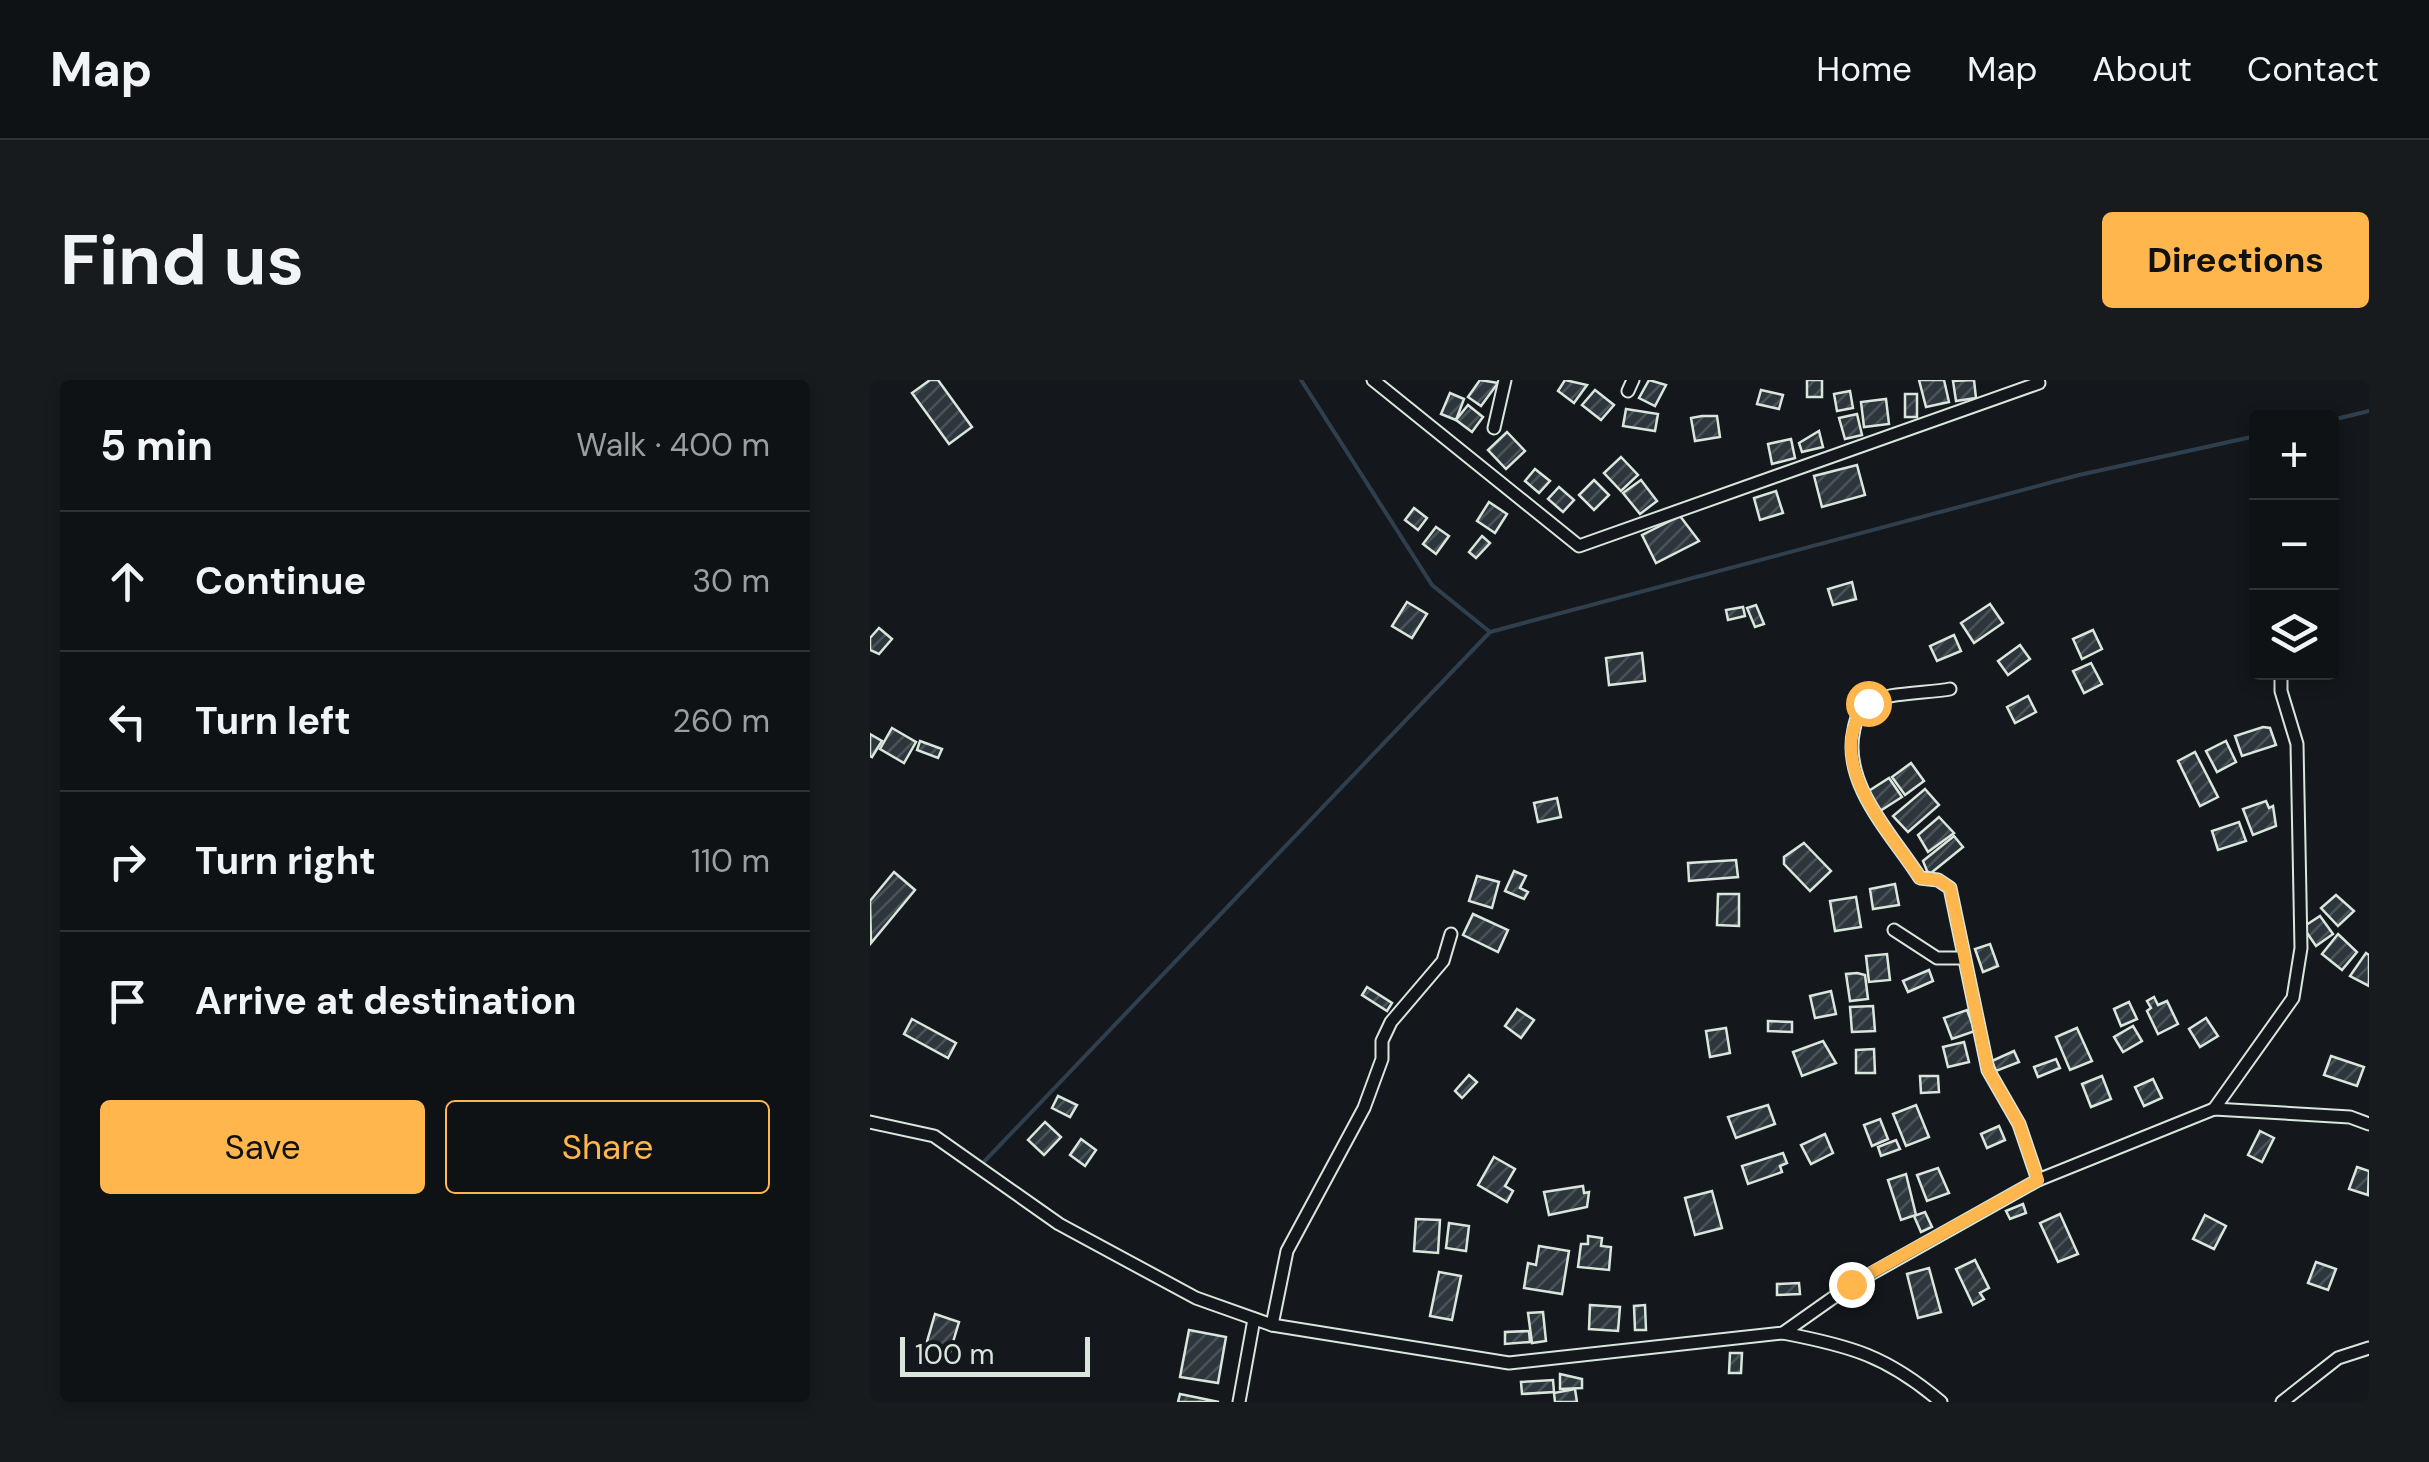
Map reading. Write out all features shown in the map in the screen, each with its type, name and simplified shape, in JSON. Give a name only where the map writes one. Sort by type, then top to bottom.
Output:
[{"type":"street","points":[[1373,380],[1579,546],[2039,384],[2038,380]]},
{"type":"street","points":[[1494,428],[1505,380]]},
{"type":"street","points":[[2214,1109],[2293,998],[2301,948],[2297,744],[2281,680]]},
{"type":"street","points":[[1950,689],[1909,697],[1895,694],[1868,703],[1857,715],[1848,752],[1865,798],[1920,878],[1938,880],[1950,888],[1988,1070],[2019,1124],[2038,1180]]},
{"type":"street","points":[[1894,930],[1937,958],[1964,958]]},
{"type":"street","points":[[1272,1326],[1287,1251],[1364,1108],[1382,1058],[1382,1041],[1391,1022],[1443,961],[1451,934]]},
{"type":"street","points":[[1783,1333],[1851,1284],[2038,1180],[2214,1109],[2350,1117],[2369,1124]]},
{"type":"street","points":[[870,1122],[934,1136],[1059,1224],[1196,1298],[1272,1326],[1509,1363],[1783,1333],[1856,1347],[1914,1378],[1942,1402]]},
{"type":"street","points":[[1240,1402],[1254,1319]]},
{"type":"street","points":[[2282,1402],[2338,1358],[2369,1348]]},
{"type":"building","points":[[930,380],[938,380],[972,427],[949,444],[912,393]]},
{"type":"building","points":[[1480,380],[1498,383],[1481,406],[1468,397]]},
{"type":"building","points":[[1565,380],[1587,385],[1574,403],[1558,391]]},
{"type":"building","points":[[1649,380],[1666,385],[1655,406],[1639,398]]},
{"type":"building","points":[[1807,380],[1822,380],[1822,397],[1807,397]]},
{"type":"building","points":[[1919,380],[1944,380],[1949,402],[1926,407]]},
{"type":"building","points":[[1974,380],[1976,398],[1956,401],[1953,381]]},
{"type":"building","points":[[1595,390],[1614,405],[1601,420],[1582,405]]},
{"type":"building","points":[[1761,390],[1783,395],[1779,409],[1757,404]]},
{"type":"building","points":[[1850,391],[1853,408],[1837,411],[1834,394]]},
{"type":"building","points":[[1450,393],[1464,399],[1456,420],[1441,414]]},
{"type":"building","points":[[1905,394],[1917,394],[1917,417],[1905,417]]},
{"type":"building","points":[[1886,399],[1889,424],[1864,427],[1861,402]]},
{"type":"building","points":[[1468,405],[1483,417],[1472,432],[1456,420]]},
{"type":"building","points":[[1626,409],[1658,414],[1655,431],[1623,426]]},
{"type":"building","points":[[1857,414],[1862,435],[1845,439],[1839,418]]},
{"type":"building","points":[[1717,416],[1720,437],[1695,441],[1691,418]]},
{"type":"building","points":[[1819,431],[1823,447],[1802,452],[1799,443]]},
{"type":"building","points":[[1507,432],[1525,451],[1506,469],[1488,450]]},
{"type":"building","points":[[1791,439],[1795,458],[1772,464],[1768,444]]},
{"type":"building","points":[[1621,457],[1638,475],[1621,491],[1604,473]]},
{"type":"building","points":[[1857,465],[1865,495],[1822,507],[1814,476]]},
{"type":"building","points":[[1535,469],[1550,481],[1539,493],[1525,481]]},
{"type":"building","points":[[1594,480],[1609,495],[1594,510],[1579,495]]},
{"type":"building","points":[[1641,480],[1657,501],[1640,514],[1623,493]]},
{"type":"building","points":[[1559,487],[1574,500],[1563,512],[1548,499]]},
{"type":"building","points":[[1776,491],[1783,513],[1760,520],[1754,498]]},
{"type":"building","points":[[1489,502],[1507,514],[1495,533],[1477,521]]},
{"type":"building","points":[[1414,508],[1427,518],[1418,530],[1405,520]]},
{"type":"building","points":[[1680,516],[1699,541],[1656,563],[1642,535]]},
{"type":"building","points":[[1436,527],[1449,536],[1436,554],[1423,544]]},
{"type":"building","points":[[1482,536],[1490,543],[1476,558],[1469,552]]},
{"type":"building","points":[[1852,582],[1856,599],[1833,605],[1828,589]]},
{"type":"building","points":[[1407,602],[1427,614],[1412,638],[1392,626]]},
{"type":"building","points":[[1990,604],[2003,623],[1974,643],[1961,623]]},
{"type":"building","points":[[1756,605],[1764,624],[1755,627],[1747,608]]},
{"type":"building","points":[[1743,607],[1745,616],[1728,620],[1726,610]]},
{"type":"building","points":[[879,628],[892,639],[879,654],[870,650],[870,638]]},
{"type":"building","points":[[2093,630],[2102,649],[2082,659],[2073,639]]},
{"type":"building","points":[[1954,635],[1961,651],[1937,661],[1930,646]]},
{"type":"building","points":[[2020,645],[2030,659],[2008,675],[1998,661]]},
{"type":"building","points":[[1642,653],[1645,681],[1609,685],[1606,658]]},
{"type":"building","points":[[2091,663],[2102,684],[2084,693],[2073,671]]},
{"type":"building","points":[[2028,696],[2036,712],[2015,723],[2007,707]]},
{"type":"building","points":[[892,728],[916,742],[904,763],[880,749]]},
{"type":"building","points":[[2270,728],[2276,745],[2242,756],[2235,736]]},
{"type":"building","points":[[870,734],[882,741],[872,757],[870,756]]},
{"type":"building","points":[[920,741],[942,749],[938,758],[917,750]]},
{"type":"building","points":[[2226,741],[2236,762],[2217,772],[2206,751]]},
{"type":"building","points":[[2195,752],[2218,797],[2200,806],[2178,761]]},
{"type":"building","points":[[1911,763],[1924,781],[1905,795],[1892,777]]},
{"type":"building","points":[[1889,778],[1902,797],[1880,811],[1867,792]]},
{"type":"building","points":[[1925,789],[1939,805],[1908,832],[1893,816]]},
{"type":"building","points":[[1557,798],[1561,817],[1538,822],[1534,803]]},
{"type":"building","points":[[2266,801],[2269,808],[2273,806],[2276,826],[2253,835],[2243,809]]},
{"type":"building","points":[[1939,817],[1954,833],[1928,852],[1918,835]]},
{"type":"building","points":[[2239,822],[2246,841],[2218,850],[2212,831]]},
{"type":"building","points":[[1954,836],[1963,847],[1931,873],[1927,871],[1923,861]]},
{"type":"building","points":[[1804,843],[1831,871],[1810,891],[1784,864],[1784,857]]},
{"type":"building","points":[[1736,860],[1738,877],[1689,881],[1688,863]]},
{"type":"building","points":[[1514,871],[1526,876],[1520,888],[1528,892],[1524,899],[1505,891]]},
{"type":"building","points":[[894,872],[915,890],[871,943],[870,901]]},
{"type":"building","points":[[1477,876],[1499,882],[1492,908],[1469,901]]},
{"type":"building","points":[[1895,884],[1899,905],[1873,909],[1870,889]]},
{"type":"building","points":[[1718,894],[1739,894],[1739,926],[1717,925]]},
{"type":"building","points":[[2336,895],[2354,911],[2338,926],[2321,908]]},
{"type":"building","points":[[1856,897],[1861,927],[1835,931],[1830,901]]},
{"type":"building","points":[[1473,914],[1508,930],[1498,952],[1463,935]]},
{"type":"building","points":[[2320,916],[2333,934],[2316,946],[2303,927]]},
{"type":"building","points":[[2338,934],[2357,952],[2342,970],[2322,954]]},
{"type":"building","points":[[1990,944],[1998,966],[1983,972],[1975,949]]},
{"type":"building","points":[[2366,953],[2369,955],[2369,986],[2350,976]]},
{"type":"building","points":[[1887,954],[1890,980],[1869,982],[1866,956]]},
{"type":"building","points":[[1929,970],[1933,981],[1908,992],[1903,981]]},
{"type":"building","points":[[1846,974],[1865,975],[1868,999],[1850,1001]]},
{"type":"building","points":[[1367,987],[1392,1003],[1387,1011],[1362,995]]},
{"type":"building","points":[[1831,991],[1836,1014],[1815,1018],[1810,996]]},
{"type":"building","points":[[2154,997],[2158,1005],[2167,1001],[2178,1024],[2158,1034],[2147,1011],[2151,1008],[2147,1001]]},
{"type":"building","points":[[2129,1002],[2137,1019],[2121,1026],[2114,1009]]},
{"type":"building","points":[[1873,1006],[1875,1031],[1852,1032],[1850,1007]]},
{"type":"building","points":[[1517,1009],[1534,1020],[1521,1038],[1505,1026]]},
{"type":"building","points":[[1967,1010],[1975,1031],[1952,1039],[1944,1018]]},
{"type":"building","points":[[2206,1018],[2218,1036],[2200,1047],[2189,1029]]},
{"type":"building","points":[[912,1019],[956,1043],[948,1058],[904,1034]]},
{"type":"building","points":[[1768,1021],[1792,1022],[1792,1032],[1768,1031]]},
{"type":"building","points":[[2133,1026],[2142,1041],[2123,1052],[2114,1037]]},
{"type":"building","points":[[1726,1028],[1730,1053],[1710,1057],[1706,1031]]},
{"type":"building","points":[[2077,1028],[2092,1061],[2070,1070],[2056,1037]]},
{"type":"building","points":[[1823,1041],[1836,1063],[1802,1076],[1793,1052]]},
{"type":"building","points":[[1964,1042],[1969,1062],[1948,1067],[1943,1047]]},
{"type":"building","points":[[1874,1049],[1875,1073],[1856,1073],[1856,1050]]},
{"type":"building","points":[[2014,1051],[2019,1062],[1996,1071],[1992,1061]]},
{"type":"building","points":[[2331,1056],[2364,1067],[2357,1086],[2324,1075]]},
{"type":"building","points":[[2056,1059],[2060,1068],[2038,1077],[2034,1067]]},
{"type":"building","points":[[1469,1075],[1477,1082],[1462,1098],[1455,1091]]},
{"type":"building","points":[[1920,1076],[1938,1076],[1939,1092],[1921,1093]]},
{"type":"building","points":[[2102,1076],[2111,1099],[2091,1107],[2082,1084]]},
{"type":"building","points":[[2153,1079],[2162,1098],[2144,1106],[2135,1087]]},
{"type":"building","points":[[1058,1096],[1077,1105],[1070,1117],[1052,1108]]},
{"type":"building","points":[[1768,1105],[1775,1124],[1736,1138],[1728,1117]]},
{"type":"building","points":[[1916,1105],[1929,1137],[1906,1146],[1893,1114]]},
{"type":"building","points":[[1880,1119],[1888,1139],[1872,1146],[1864,1125]]},
{"type":"building","points":[[1045,1122],[1061,1137],[1044,1155],[1028,1140]]},
{"type":"building","points":[[1999,1126],[2005,1140],[1987,1148],[1981,1134]]},
{"type":"building","points":[[2260,1131],[2274,1138],[2262,1162],[2248,1155]]},
{"type":"building","points":[[1825,1134],[1833,1153],[1811,1164],[1801,1145]]},
{"type":"building","points":[[1081,1139],[1096,1150],[1085,1166],[1070,1155]]},
{"type":"building","points":[[1896,1140],[1900,1149],[1881,1156],[1878,1147]]},
{"type":"building","points":[[1783,1153],[1787,1163],[1780,1166],[1782,1172],[1748,1184],[1742,1166]]},
{"type":"building","points":[[1494,1157],[1515,1169],[1505,1186],[1513,1191],[1507,1202],[1478,1185]]},
{"type":"building","points":[[2357,1167],[2369,1171],[2368,1195],[2349,1189]]},
{"type":"building","points":[[1938,1168],[1949,1193],[1927,1201],[1917,1175]]},
{"type":"building","points":[[1906,1174],[1916,1215],[1901,1220],[1888,1180]]},
{"type":"building","points":[[1583,1186],[1584,1193],[1589,1192],[1587,1207],[1549,1215],[1544,1192]]},
{"type":"building","points":[[1712,1191],[1722,1228],[1695,1235],[1685,1198]]},
{"type":"building","points":[[2023,1204],[2026,1213],[2010,1219],[2006,1211]]},
{"type":"building","points":[[1925,1212],[1932,1227],[1921,1232],[1914,1216]]},
{"type":"building","points":[[2060,1214],[2078,1254],[2058,1262],[2040,1223]]},
{"type":"building","points":[[2205,1215],[2226,1226],[2214,1249],[2193,1239]]},
{"type":"building","points":[[1416,1219],[1440,1220],[1438,1253],[1414,1251]]},
{"type":"building","points":[[1449,1223],[1469,1226],[1466,1251],[1446,1248]]},
{"type":"building","points":[[1588,1236],[1602,1238],[1601,1246],[1611,1247],[1609,1270],[1578,1267],[1581,1244],[1588,1244]]},
{"type":"building","points":[[1539,1246],[1569,1251],[1562,1294],[1524,1288],[1528,1263],[1536,1265]]},
{"type":"building","points":[[1975,1260],[1989,1288],[1980,1293],[1984,1299],[1973,1305],[1956,1269]]},
{"type":"building","points":[[2316,1262],[2336,1269],[2328,1290],[2308,1283]]},
{"type":"building","points":[[1929,1268],[1941,1312],[1918,1318],[1907,1274]]},
{"type":"building","points":[[1439,1272],[1461,1276],[1452,1320],[1430,1316]]},
{"type":"building","points":[[1799,1283],[1800,1294],[1777,1295],[1777,1284]]},
{"type":"building","points":[[1590,1305],[1620,1307],[1618,1331],[1589,1329]]},
{"type":"building","points":[[1645,1305],[1646,1330],[1635,1330],[1634,1306]]},
{"type":"building","points":[[1543,1312],[1546,1341],[1532,1343],[1528,1313]]},
{"type":"building","points":[[935,1314],[959,1322],[950,1352],[926,1345]]},
{"type":"building","points":[[1189,1330],[1226,1337],[1218,1383],[1180,1377]]},
{"type":"building","points":[[1529,1331],[1530,1342],[1505,1344],[1505,1332]]},
{"type":"building","points":[[1730,1353],[1742,1353],[1741,1373],[1729,1373]]},
{"type":"building","points":[[1560,1374],[1582,1379],[1582,1388],[1560,1389]]},
{"type":"building","points":[[1553,1380],[1554,1392],[1522,1394],[1521,1382]]},
{"type":"building","points":[[1575,1389],[1577,1402],[1555,1402],[1554,1393]]},
{"type":"building","points":[[1180,1394],[1219,1402],[1178,1402]]},
{"type":"waterway","points":[[1301,380],[1432,585],[1490,632]]},
{"type":"waterway","points":[[2339,418],[2369,411]]},
{"type":"waterway","points":[[980,1166],[1490,632],[2079,475],[2249,438]]},
{"type":"route","points":[[1851,1284],[2038,1180],[2019,1124],[1988,1070],[1950,888],[1938,880],[1920,878],[1865,798],[1848,752],[1857,715],[1868,703]]}]
